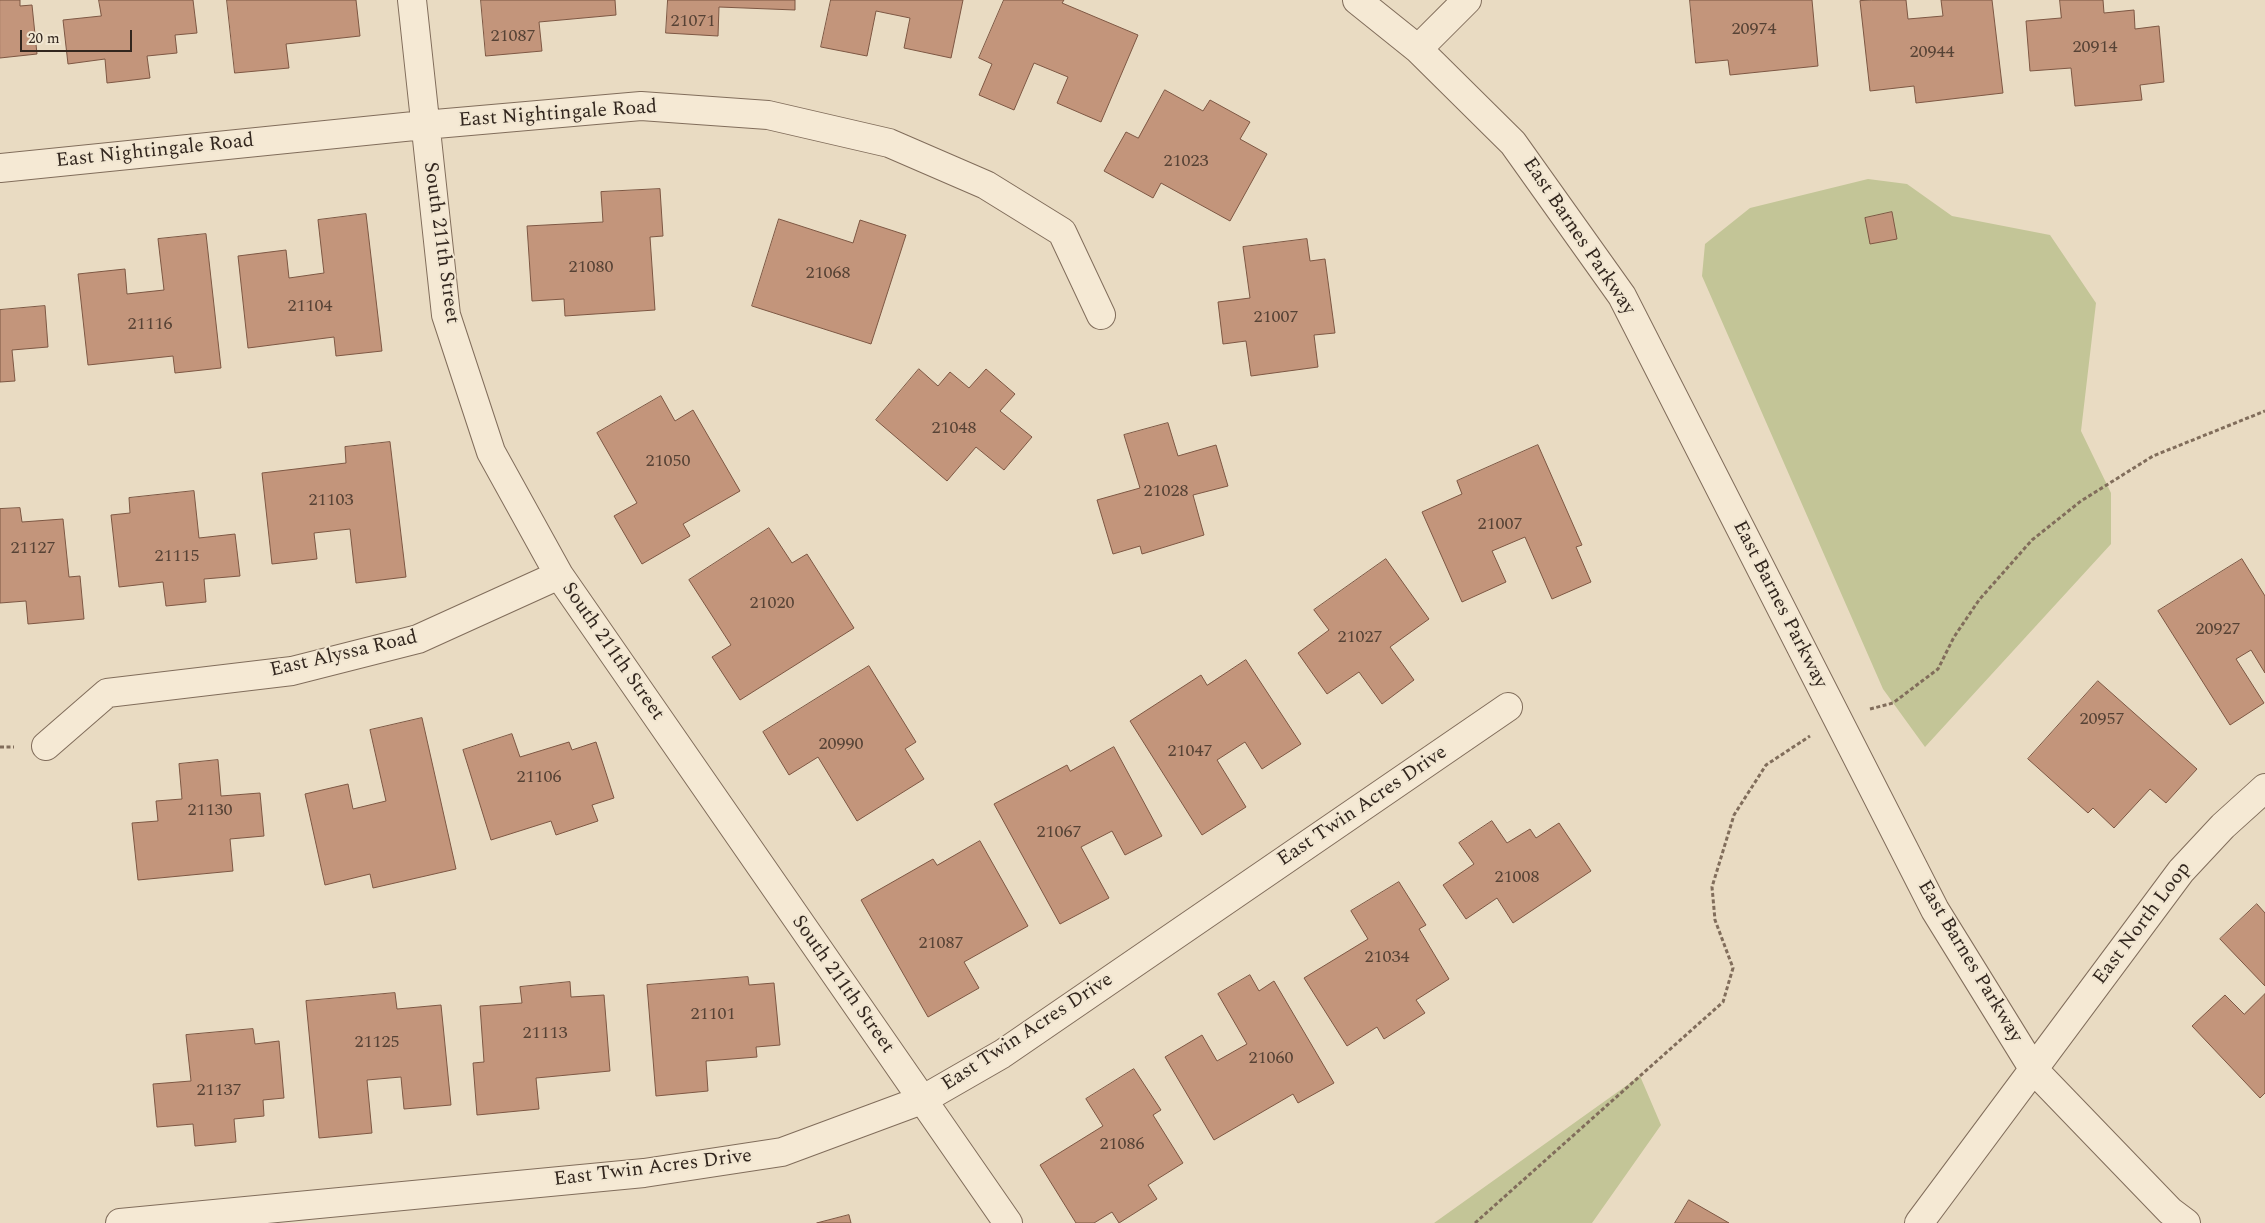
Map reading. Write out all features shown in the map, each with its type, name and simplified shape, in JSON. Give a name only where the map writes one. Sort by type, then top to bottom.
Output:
[{"type":"street","name":"South 211th Street","points":[[412,0],[446,316],[491,452],[559,575],[1008,1223]]},
{"type":"street","name":"East Barnes Parkway","points":[[1357,0],[1418,49],[1513,143],[1622,296],[1935,910],[2034,1070],[2170,1211],[2186,1223]]},
{"type":"street","points":[[1418,49],[1467,0]]},
{"type":"street","name":"East Nightingale Road","points":[[0,168],[424,125],[641,106],[768,115],[889,143],[986,185],[1062,232],[1100,315]]},
{"type":"street","name":"East Alyssa Road","points":[[46,746],[107,693],[292,671],[418,639],[559,575]]},
{"type":"street","name":"East Twin Acres Drive","points":[[120,1223],[644,1173],[782,1152],[922,1100],[1002,1054],[1508,707]]},
{"type":"street","name":"East North Loop","points":[[1920,1223],[2181,871],[2224,826],[2265,788]]},
{"type":"green space","points":[[1868,179],[1907,184],[1952,216],[2050,235],[2096,303],[2081,431],[2111,493],[2111,544],[1925,747],[1883,689],[1702,276],[1705,244],[1750,208]]},
{"type":"green space","points":[[1640,1076],[1661,1125],[1592,1223],[1434,1223]]},
{"type":"building","points":[[0,0],[20,0],[20,6],[32,5],[37,54],[0,58]]},
{"type":"building","points":[[99,0],[193,0],[197,33],[175,35],[177,53],[147,56],[150,78],[107,83],[105,59],[68,64],[63,20],[101,16]]},
{"type":"building","points":[[227,0],[356,0],[360,36],[286,44],[289,68],[235,73]]},
{"type":"building","points":[[481,0],[615,0],[616,15],[539,22],[542,51],[486,56]]},
{"type":"building","points":[[668,0],[795,0],[795,10],[719,7],[718,36],[666,33]]},
{"type":"building","points":[[831,0],[963,0],[951,58],[904,48],[910,18],[876,11],[867,56],[821,47]]},
{"type":"building","points":[[1004,0],[1064,0],[1062,3],[1138,35],[1101,122],[1057,103],[1068,77],[1034,63],[1014,110],[979,95],[992,64],[979,58]]},
{"type":"building","points":[[1690,0],[1812,0],[1818,66],[1730,75],[1728,60],[1696,63]]},
{"type":"building","points":[[1906,0],[1908,19],[1943,16],[1941,0],[1992,0],[2003,93],[1916,103],[1914,86],[1870,91],[1860,1]]},
{"type":"building","points":[[2060,0],[2103,0],[2104,13],[2134,10],[2135,29],[2159,26],[2164,82],[2140,85],[2142,100],[2075,106],[2071,68],[2030,71],[2026,21],[2061,18]]},
{"type":"building","points":[[1165,90],[1203,111],[1210,100],[1250,122],[1240,139],[1267,154],[1230,221],[1161,183],[1153,198],[1104,171],[1126,132],[1138,138]]},
{"type":"building","points":[[660,189],[663,236],[650,237],[655,310],[565,316],[564,299],[532,301],[527,226],[603,222],[601,192]]},
{"type":"building","points":[[1892,212],[1897,239],[1870,244],[1865,218]]},
{"type":"building","points":[[366,214],[382,351],[336,356],[334,337],[248,348],[238,256],[286,250],[289,278],[324,273],[318,220]]},
{"type":"building","points":[[779,219],[853,243],[860,220],[906,235],[871,344],[752,306]]},
{"type":"building","points":[[206,234],[221,368],[175,373],[173,356],[88,365],[78,274],[125,269],[127,294],[164,290],[158,239]]},
{"type":"building","points":[[1307,239],[1310,261],[1325,259],[1335,333],[1314,335],[1318,367],[1251,376],[1246,341],[1223,344],[1218,302],[1250,298],[1243,247]]},
{"type":"building","points":[[45,306],[48,347],[12,350],[15,381],[0,382],[0,310]]},
{"type":"building","points":[[919,369],[938,386],[950,372],[969,388],[986,369],[1015,394],[1000,411],[1032,437],[1004,470],[976,447],[947,481],[876,420]]},
{"type":"building","points":[[661,396],[675,421],[693,410],[740,491],[683,524],[690,536],[642,564],[614,516],[637,503],[597,433]]},
{"type":"building","points":[[1168,423],[1178,456],[1216,445],[1228,486],[1193,495],[1204,535],[1142,554],[1140,546],[1113,554],[1097,500],[1140,488],[1124,435]]},
{"type":"building","points":[[390,442],[406,577],[356,583],[350,529],[314,533],[317,559],[272,564],[262,473],[346,463],[345,447]]},
{"type":"building","points":[[1538,445],[1582,545],[1576,547],[1591,582],[1552,599],[1525,537],[1492,551],[1506,582],[1462,602],[1422,512],[1462,494],[1457,481]]},
{"type":"building","points":[[194,491],[199,538],[235,534],[240,576],[204,579],[206,602],[166,606],[163,582],[119,587],[111,515],[130,513],[129,498]]},
{"type":"building","points":[[20,508],[22,522],[63,519],[69,577],[80,576],[84,619],[28,624],[26,601],[0,603],[0,509]]},
{"type":"building","points":[[769,528],[792,563],[807,554],[854,628],[740,700],[712,657],[731,645],[689,580]]},
{"type":"building","points":[[1386,559],[1429,619],[1390,647],[1414,680],[1382,704],[1359,672],[1327,694],[1298,653],[1329,630],[1314,610]]},
{"type":"building","points":[[2242,559],[2265,596],[2265,673],[2251,650],[2236,659],[2264,703],[2230,725],[2158,611]]},
{"type":"building","points":[[1246,660],[1301,744],[1262,769],[1245,742],[1217,760],[1246,807],[1202,835],[1130,721],[1201,675],[1207,685]]},
{"type":"building","points":[[869,666],[916,742],[905,749],[924,779],[857,821],[818,757],[789,775],[763,732]]},
{"type":"building","points":[[2098,681],[2197,769],[2166,803],[2150,789],[2114,828],[2093,808],[2088,813],[2028,759]]},
{"type":"building","points":[[422,718],[456,869],[373,888],[370,874],[325,885],[305,794],[348,784],[353,809],[386,801],[370,730]]},
{"type":"building","points":[[512,734],[520,757],[569,742],[572,750],[596,742],[614,798],[592,805],[598,821],[556,835],[551,821],[491,840],[463,750]]},
{"type":"building","points":[[1114,747],[1162,836],[1125,855],[1112,831],[1081,847],[1109,898],[1060,924],[994,804],[1067,765],[1070,771]]},
{"type":"building","points":[[218,760],[221,796],[260,793],[264,836],[230,839],[233,871],[138,880],[132,823],[158,821],[156,801],[182,799],[179,764]]},
{"type":"building","points":[[1492,821],[1507,843],[1530,829],[1536,838],[1559,823],[1591,871],[1513,923],[1497,898],[1466,919],[1443,885],[1474,864],[1459,843]]},
{"type":"building","points":[[980,841],[1028,926],[964,962],[979,988],[928,1017],[861,900],[933,859],[937,865]]},
{"type":"building","points":[[1399,882],[1426,925],[1419,929],[1449,979],[1416,1000],[1425,1013],[1384,1039],[1377,1027],[1347,1046],[1304,978],[1368,939],[1351,911]]},
{"type":"building","points":[[2257,904],[2265,913],[2265,986],[2220,939]]},
{"type":"building","points":[[1250,975],[1259,991],[1274,981],[1334,1083],[1298,1103],[1293,1094],[1214,1140],[1165,1057],[1202,1035],[1217,1061],[1247,1044],[1218,994]]},
{"type":"building","points":[[748,977],[749,985],[774,983],[780,1045],[756,1047],[757,1057],[706,1061],[708,1091],[656,1096],[647,985]]},
{"type":"building","points":[[570,982],[571,997],[604,995],[610,1071],[536,1078],[539,1109],[477,1115],[473,1063],[484,1062],[480,1006],[522,1003],[520,987]]},
{"type":"building","points":[[395,993],[397,1009],[441,1005],[451,1105],[404,1109],[401,1077],[367,1080],[372,1133],[319,1138],[306,1001]]},
{"type":"building","points":[[2265,994],[2265,1093],[2260,1098],[2192,1026],[2225,995],[2244,1014]]},
{"type":"building","points":[[253,1029],[255,1044],[279,1041],[284,1098],[263,1100],[264,1116],[234,1119],[236,1142],[195,1146],[193,1124],[157,1127],[153,1084],[191,1081],[186,1035]]},
{"type":"building","points":[[1134,1069],[1161,1110],[1153,1115],[1183,1163],[1148,1185],[1157,1199],[1119,1223],[1112,1212],[1094,1223],[1076,1223],[1040,1165],[1103,1126],[1086,1099]]},
{"type":"building","points":[[1689,1200],[1729,1223],[1675,1223]]},
{"type":"building","points":[[849,1215],[851,1223],[817,1223]]}]
